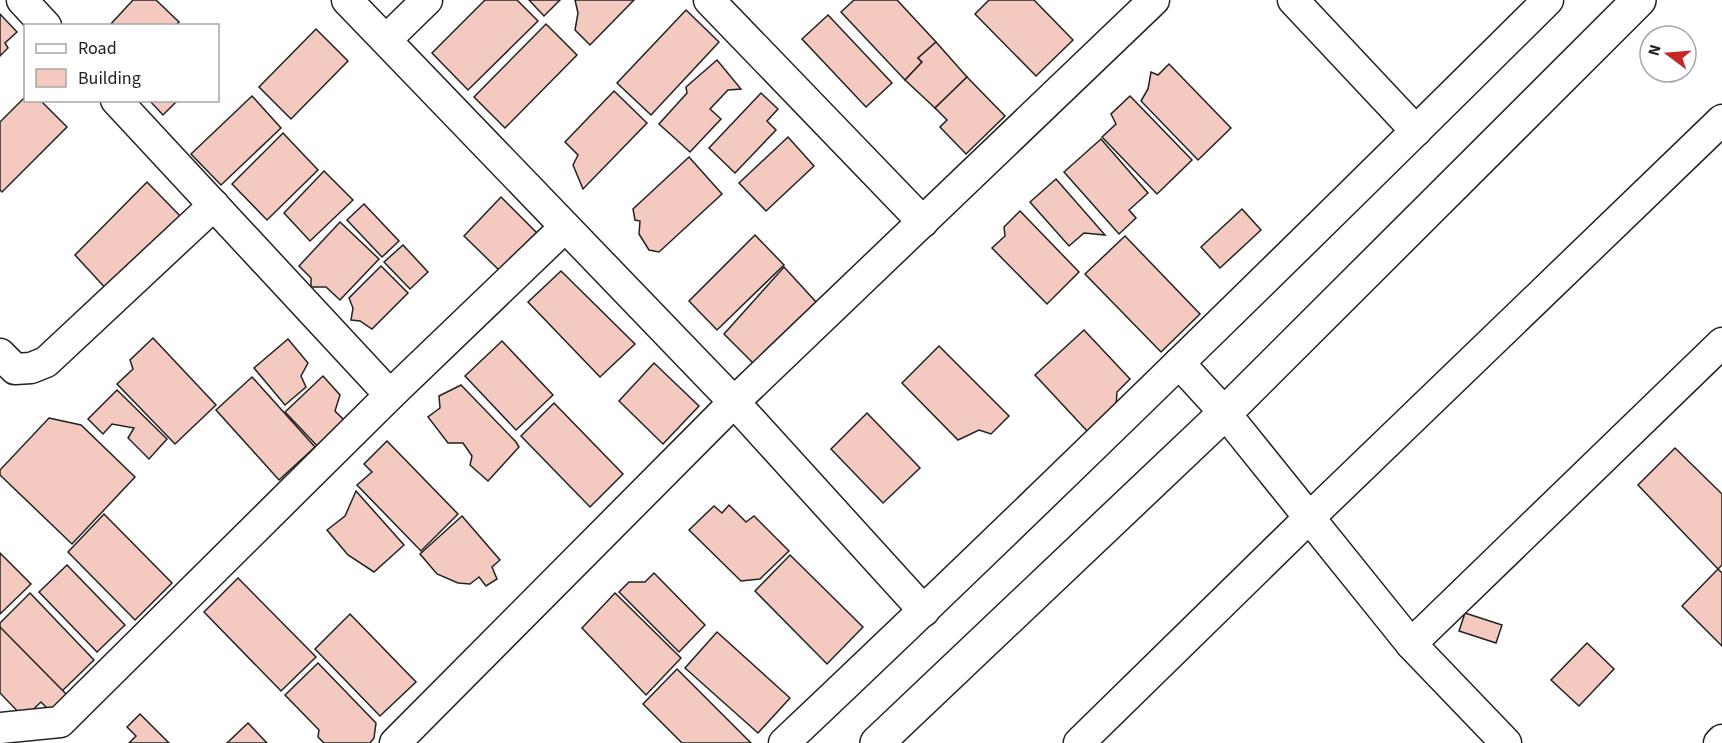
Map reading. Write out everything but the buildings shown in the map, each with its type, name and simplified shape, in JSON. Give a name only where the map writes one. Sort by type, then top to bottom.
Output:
[{"type":"main road","points":[[877,743],[1225,413],[1639,0]]},
{"type":"street","points":[[22,0],[44,24]]},
{"type":"street","points":[[347,0],[734,402],[924,611]]},
{"type":"street","points":[[386,40],[427,0]]},
{"type":"street","points":[[709,0],[922,222]]},
{"type":"street","points":[[395,743],[734,402],[1154,0]]},
{"type":"street","points":[[1293,0],[1416,131]]},
{"type":"street","points":[[784,743],[924,611],[1548,0]]},
{"type":"street","points":[[118,102],[390,395]]},
{"type":"street","points":[[1079,743],[1722,120]]},
{"type":"street","points":[[0,354],[15,369],[30,368],[46,362],[214,206]]},
{"type":"street","points":[[0,728],[60,722],[390,395],[565,227]]},
{"type":"street","points":[[1411,645],[1722,343]]},
{"type":"street","points":[[1179,363],[1225,413],[1411,645],[1506,743]]},
{"type":"street","points":[[0,733],[9,743]]}]
